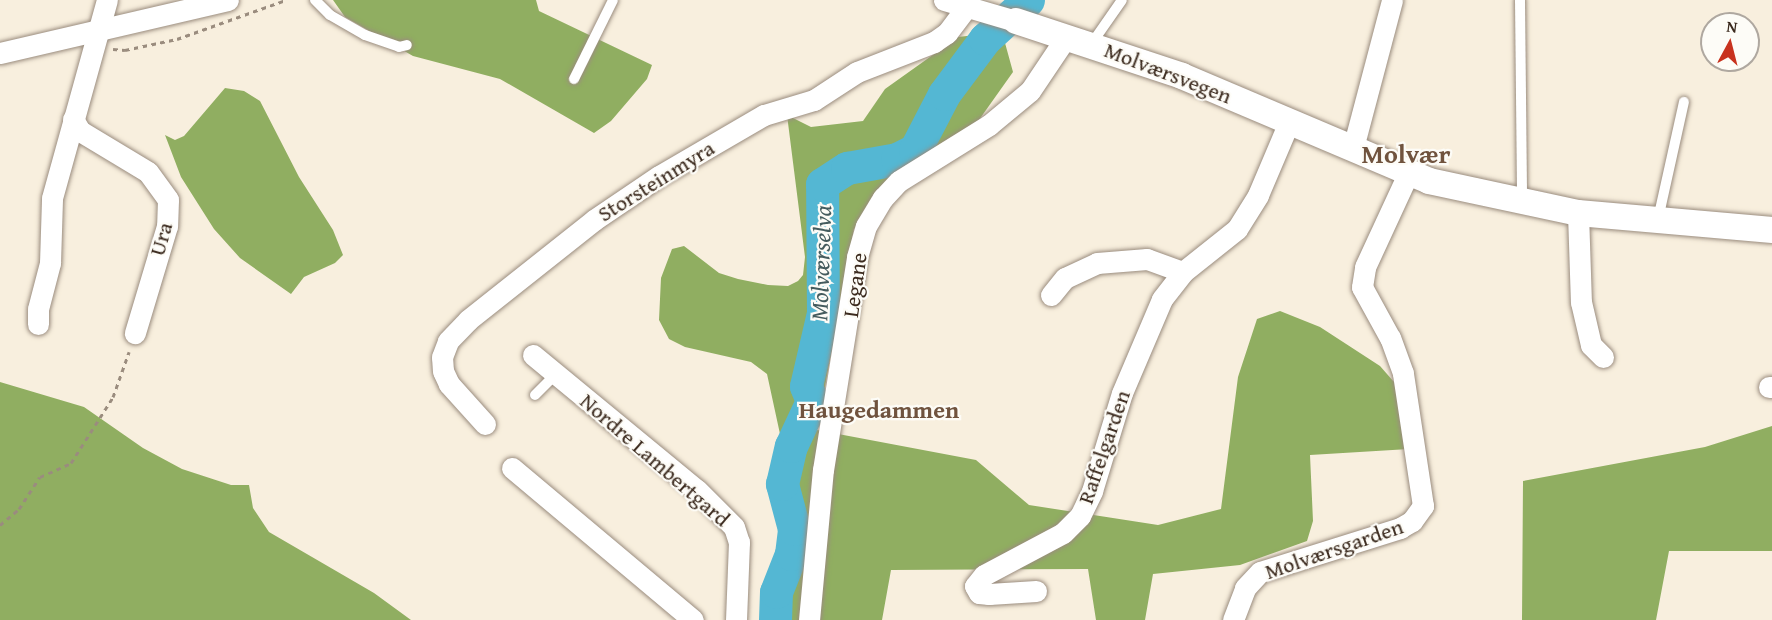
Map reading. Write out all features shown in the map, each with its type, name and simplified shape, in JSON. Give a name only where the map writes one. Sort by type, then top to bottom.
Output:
[{"type":"street","points":[[38,324],[38,309],[50,263],[52,198],[107,0]]},
{"type":"street","points":[[0,53],[95,39],[228,0]]},
{"type":"street","name":"Molværsvegen","points":[[944,0],[988,10],[1065,39],[1092,44],[1182,76],[1353,148],[1408,174],[1522,203],[1578,213],[1772,230]]},
{"type":"street","points":[[1353,148],[1392,0]]},
{"type":"street","name":"Storsteinmyra","points":[[485,424],[449,384],[443,371],[442,357],[448,341],[468,320],[629,195],[764,115],[814,100],[857,72],[934,42],[988,10]]},
{"type":"street","name":"Legane","points":[[809,620],[823,470],[857,257],[866,226],[883,198],[899,181],[989,125],[1030,91],[1065,39]]},
{"type":"street","name":"Ura","points":[[73,119],[80,132],[148,172],[168,200],[167,226],[135,333]]},
{"type":"street","name":"Raffelgarden","points":[[1036,591],[989,594],[979,593],[975,586],[984,575],[1063,533],[1080,516],[1092,491],[1143,339],[1168,287],[1238,229],[1258,195],[1289,122]]},
{"type":"street","name":"Molværsgarden","points":[[1233,620],[1245,588],[1260,572],[1400,528],[1412,521],[1423,506],[1403,373],[1390,338],[1362,287],[1365,267],[1408,174]]},
{"type":"street","points":[[1578,213],[1581,302],[1591,345],[1603,357]]},
{"type":"street","points":[[1051,295],[1065,278],[1097,263],[1147,259],[1184,272]]},
{"type":"street","name":"Nordre Lambertgard","points":[[533,355],[697,490],[734,527],[739,542],[736,620]]},
{"type":"street","points":[[512,468],[693,620]]},
{"type":"lane","points":[[315,0],[330,15],[365,35],[399,47],[407,45]]},
{"type":"lane","points":[[574,79],[613,0]]},
{"type":"lane","points":[[1092,44],[1122,0]]},
{"type":"lane","points":[[1520,0],[1522,203]]},
{"type":"lane","points":[[1658,219],[1684,102]]},
{"type":"lane","points":[[535,395],[556,374]]},
{"type":"path","points":[[95,39],[125,50],[143,48],[243,18],[286,0]]},
{"type":"path","points":[[0,525],[19,509],[40,477],[71,463],[113,397],[135,333]]},
{"type":"green space","points":[[333,0],[536,0],[539,11],[652,65],[647,79],[611,121],[594,133],[500,79],[413,56],[345,17]]},
{"type":"green space","points":[[1002,32],[1013,72],[969,134],[893,177],[854,229],[817,430],[976,460],[1029,505],[1158,525],[1221,509],[1238,377],[1257,319],[1280,311],[1320,327],[1380,366],[1401,390],[1409,449],[1310,455],[1313,521],[1307,541],[1240,565],[1153,574],[1145,620],[1096,620],[1088,569],[891,570],[882,620],[788,620],[780,434],[767,374],[751,362],[685,347],[669,339],[659,320],[661,278],[672,249],[684,246],[719,273],[738,279],[788,286],[798,281],[803,275],[805,257],[787,115],[811,127],[863,121],[885,89],[958,37]]},
{"type":"green space","points":[[225,88],[244,91],[260,101],[299,177],[333,230],[343,255],[335,263],[304,277],[291,294],[240,258],[214,229],[181,177],[165,135],[175,140],[184,136]]},
{"type":"green space","points":[[0,382],[84,407],[143,448],[182,469],[231,485],[249,485],[253,508],[269,532],[374,593],[411,620],[0,620]]},
{"type":"green space","points":[[1772,426],[1772,551],[1669,551],[1656,620],[1522,620],[1523,481],[1705,447]]},
{"type":"waterway","name":"Molværselva","points":[[775,620],[776,592],[791,554],[794,529],[782,484],[791,446],[812,401],[806,386],[823,313],[822,184],[847,168],[897,159],[915,150],[944,94],[985,39],[1028,0]]},
{"type":"district","name":"Molvær","points":[[1406,154]]},
{"type":"district","name":"Haugedammen","points":[[879,410]]}]
